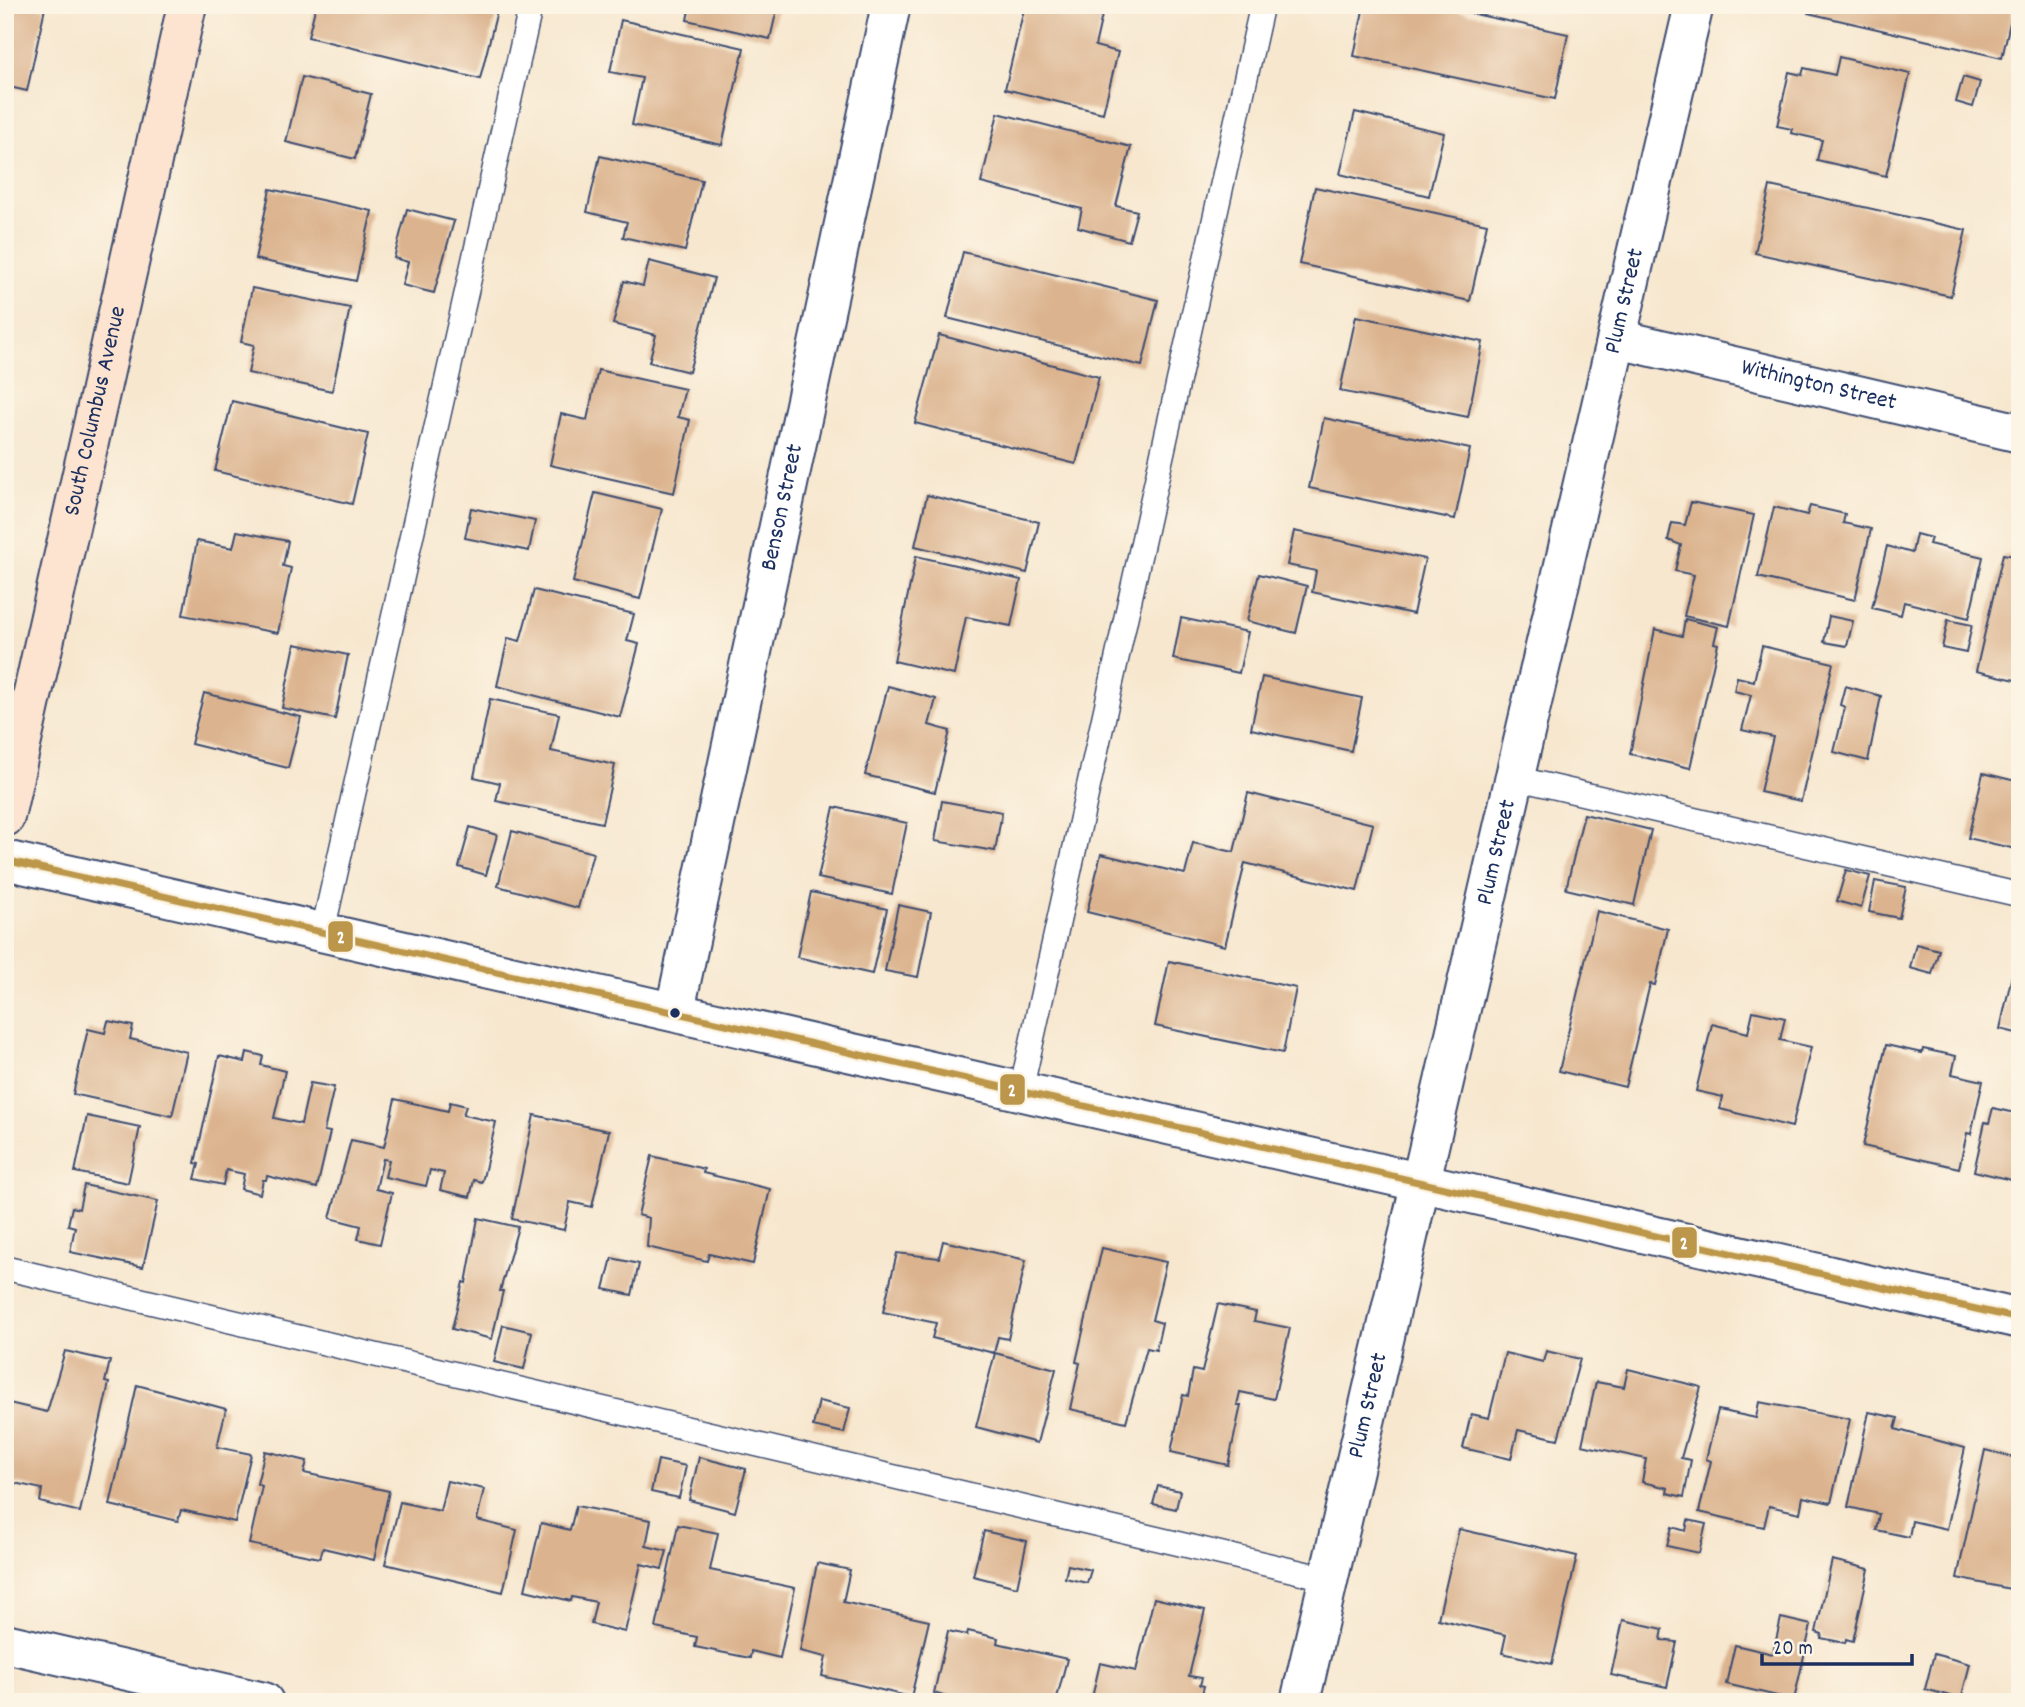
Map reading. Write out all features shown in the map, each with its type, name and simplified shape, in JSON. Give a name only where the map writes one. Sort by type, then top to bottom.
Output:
[{"type":"main road","name":"South Columbus Avenue","points":[[5,817],[187,5]]},
{"type":"street","name":"Benson Street","points":[[675,1010],[891,5]]},
{"type":"street","name":"Plum Street","points":[[1300,1702],[1694,5]]},
{"type":"street","name":"Withington Street","points":[[1618,339],[2020,433]]},
{"type":"street","points":[[5,860],[675,1010],[2020,1319]]},
{"type":"street","points":[[5,1643],[264,1702]]},
{"type":"lane","points":[[323,930],[531,5]]},
{"type":"lane","points":[[1021,1090],[1262,5]]},
{"type":"lane","points":[[1515,778],[2020,895]]},
{"type":"lane","points":[[5,1268],[1329,1579]]},
{"type":"building","points":[[5,5],[45,8],[27,91],[5,86]]},
{"type":"building","points":[[316,5],[473,5],[497,11],[480,79],[308,37]]},
{"type":"building","points":[[690,5],[778,5],[770,39],[687,20]]},
{"type":"building","points":[[1025,5],[1082,5],[1103,11],[1095,46],[1118,52],[1103,113],[1005,89]]},
{"type":"building","points":[[1364,5],[1432,5],[1568,34],[1555,99],[1354,56]]},
{"type":"building","points":[[1810,5],[2014,5],[2002,58],[1808,13]]},
{"type":"building","points":[[621,20],[744,48],[722,145],[632,125],[642,78],[610,72]]},
{"type":"building","points":[[1839,57],[1910,74],[1886,176],[1817,160],[1822,140],[1791,133],[1792,129],[1777,126],[1789,72],[1802,75],[1804,68],[1835,75]]},
{"type":"building","points":[[302,77],[371,94],[355,159],[286,142]]},
{"type":"building","points":[[1963,77],[1980,82],[1973,107],[1956,102]]},
{"type":"building","points":[[1355,112],[1444,133],[1429,196],[1340,174]]},
{"type":"building","points":[[998,113],[1131,147],[1116,206],[1137,211],[1129,241],[1078,227],[1082,209],[981,183]]},
{"type":"building","points":[[600,156],[702,180],[685,251],[623,237],[627,222],[587,212]]},
{"type":"building","points":[[1770,186],[1966,230],[1951,296],[1755,253]]},
{"type":"building","points":[[1315,187],[1487,224],[1470,301],[1299,264]]},
{"type":"building","points":[[270,189],[372,211],[356,281],[255,259]]},
{"type":"building","points":[[407,209],[454,221],[434,293],[402,285],[408,262],[394,258]]},
{"type":"building","points":[[963,252],[1158,300],[1142,366],[947,318]]},
{"type":"building","points":[[649,261],[714,278],[689,372],[649,362],[656,335],[613,324],[624,281],[643,286]]},
{"type":"building","points":[[252,288],[350,308],[332,391],[248,373],[254,345],[241,342]]},
{"type":"building","points":[[1356,316],[1483,342],[1468,417],[1340,391]]},
{"type":"building","points":[[939,335],[1099,377],[1076,464],[915,423]]},
{"type":"building","points":[[598,370],[685,389],[678,417],[690,420],[674,493],[550,465],[561,414],[587,420]]},
{"type":"building","points":[[232,401],[368,434],[352,504],[215,471]]},
{"type":"building","points":[[1324,418],[1470,449],[1455,519],[1309,488]]},
{"type":"building","points":[[595,493],[662,509],[640,599],[573,582]]},
{"type":"building","points":[[927,495],[1039,522],[1027,573],[915,546]]},
{"type":"building","points":[[1691,502],[1754,515],[1729,626],[1684,616],[1694,575],[1675,571],[1681,545],[1668,540],[1672,523],[1685,525]]},
{"type":"building","points":[[1810,506],[1845,514],[1843,523],[1871,529],[1855,600],[1758,577],[1774,507],[1807,515]]},
{"type":"building","points":[[471,508],[535,521],[529,551],[465,538]]},
{"type":"building","points":[[237,531],[288,541],[283,566],[291,568],[278,633],[183,615],[197,541],[233,548]]},
{"type":"building","points":[[1294,531],[1425,559],[1413,614],[1312,592],[1316,571],[1287,565]]},
{"type":"building","points":[[1916,534],[1931,538],[1929,544],[1983,557],[1969,618],[1904,602],[1901,615],[1872,608],[1887,546],[1912,553]]},
{"type":"building","points":[[2003,554],[2020,557],[2020,681],[1976,671]]},
{"type":"building","points":[[916,556],[1021,580],[1011,626],[966,617],[954,675],[894,661]]},
{"type":"building","points":[[1259,574],[1307,586],[1296,633],[1247,621]]},
{"type":"building","points":[[534,590],[634,614],[627,641],[639,644],[620,717],[497,686],[508,638],[520,641]]},
{"type":"building","points":[[1829,616],[1853,621],[1847,646],[1824,642]]},
{"type":"building","points":[[1181,618],[1248,632],[1239,673],[1173,659]]},
{"type":"building","points":[[1685,619],[1718,627],[1714,643],[1718,644],[1690,768],[1630,754],[1655,629],[1682,636]]},
{"type":"building","points":[[1948,620],[1972,625],[1966,653],[1942,648]]},
{"type":"building","points":[[295,644],[348,655],[335,719],[282,708]]},
{"type":"building","points":[[1762,646],[1833,663],[1801,801],[1760,792],[1773,737],[1742,730],[1751,695],[1734,691],[1737,677],[1754,681]]},
{"type":"building","points":[[1262,677],[1362,698],[1351,751],[1251,729]]},
{"type":"building","points":[[888,686],[936,699],[929,725],[950,731],[935,792],[865,775]]},
{"type":"building","points":[[1845,686],[1881,696],[1868,761],[1834,752],[1845,707],[1840,705]]},
{"type":"building","points":[[204,693],[301,717],[288,768],[191,744]]},
{"type":"building","points":[[490,699],[559,714],[551,751],[615,765],[602,823],[496,801],[500,783],[474,777]]},
{"type":"building","points":[[1983,773],[2020,782],[2020,850],[1968,838]]},
{"type":"building","points":[[1248,793],[1373,824],[1357,891],[1245,863],[1225,946],[1087,912],[1101,854],[1185,874],[1193,843],[1234,852]]},
{"type":"building","points":[[942,801],[1002,812],[995,851],[935,841]]},
{"type":"building","points":[[834,807],[907,823],[892,894],[818,878]]},
{"type":"building","points":[[1584,814],[1651,830],[1634,905],[1566,889]]},
{"type":"building","points":[[470,827],[497,835],[486,875],[459,867]]},
{"type":"building","points":[[512,831],[593,853],[578,908],[498,886]]},
{"type":"building","points":[[1846,870],[1870,876],[1861,908],[1837,901]]},
{"type":"building","points":[[1875,881],[1906,887],[1899,918],[1869,912]]},
{"type":"building","points":[[811,892],[887,909],[872,974],[797,957]]},
{"type":"building","points":[[898,905],[931,912],[918,977],[885,971]]},
{"type":"building","points":[[1597,911],[1668,929],[1655,985],[1650,984],[1625,1087],[1559,1071]]},
{"type":"building","points":[[1916,944],[1939,950],[1932,974],[1910,968]]},
{"type":"building","points":[[1169,961],[1296,988],[1283,1053],[1155,1026]]},
{"type":"building","points":[[2012,975],[2020,976],[2020,1034],[2000,1029]]},
{"type":"building","points":[[1753,1011],[1785,1018],[1780,1040],[1811,1047],[1792,1127],[1720,1109],[1723,1097],[1696,1091],[1712,1024],[1748,1033]]},
{"type":"building","points":[[108,1021],[133,1026],[130,1039],[187,1052],[172,1116],[73,1094],[88,1029],[105,1033]]},
{"type":"building","points":[[1886,1045],[1922,1053],[1923,1049],[1956,1056],[1952,1074],[1983,1081],[1971,1134],[1967,1133],[1959,1168],[1863,1146]]},
{"type":"building","points":[[247,1052],[263,1056],[261,1065],[285,1071],[274,1118],[301,1124],[310,1083],[334,1087],[324,1131],[330,1132],[317,1188],[267,1176],[266,1180],[263,1180],[260,1194],[241,1189],[244,1174],[226,1170],[223,1185],[195,1179],[199,1164],[195,1163],[219,1056],[245,1062]]},
{"type":"building","points":[[395,1099],[448,1111],[450,1102],[466,1106],[463,1115],[496,1122],[482,1182],[474,1180],[470,1197],[440,1190],[444,1173],[430,1170],[426,1186],[385,1177],[389,1160],[383,1159],[376,1189],[392,1193],[380,1244],[358,1239],[361,1226],[330,1218],[351,1140],[384,1147]]},
{"type":"building","points":[[1993,1108],[2020,1114],[2020,1182],[1974,1171],[1985,1122],[1989,1123]]},
{"type":"building","points":[[534,1115],[609,1131],[592,1207],[570,1202],[564,1230],[512,1219]]},
{"type":"building","points":[[87,1116],[140,1127],[128,1183],[75,1172]]},
{"type":"building","points":[[652,1156],[704,1169],[703,1173],[770,1189],[753,1264],[709,1254],[707,1261],[647,1247],[649,1218],[638,1215]]},
{"type":"building","points":[[84,1185],[158,1201],[143,1267],[70,1252],[75,1227],[68,1225],[72,1207],[79,1209]]},
{"type":"building","points":[[478,1218],[518,1227],[500,1291],[503,1291],[492,1339],[452,1329],[463,1282],[466,1283]]},
{"type":"building","points":[[943,1241],[1026,1260],[1008,1339],[998,1337],[994,1353],[932,1338],[936,1323],[883,1312],[897,1253],[939,1258]]},
{"type":"building","points":[[1102,1248],[1166,1262],[1152,1320],[1162,1323],[1156,1350],[1147,1348],[1126,1422],[1070,1409],[1080,1363],[1076,1362]]},
{"type":"building","points":[[612,1258],[639,1264],[632,1295],[604,1289]]},
{"type":"building","points":[[1218,1304],[1256,1312],[1254,1321],[1290,1328],[1274,1399],[1240,1392],[1237,1405],[1241,1405],[1228,1465],[1171,1452],[1183,1395],[1188,1396],[1193,1370],[1202,1372]]},
{"type":"building","points":[[503,1325],[532,1332],[524,1369],[494,1362]]},
{"type":"building","points":[[65,1351],[110,1361],[105,1382],[109,1383],[80,1512],[40,1502],[42,1489],[5,1481],[5,1402],[47,1412]]},
{"type":"building","points":[[1546,1351],[1580,1359],[1558,1439],[1518,1430],[1511,1459],[1463,1448],[1471,1414],[1489,1418],[1505,1353],[1543,1362]]},
{"type":"building","points":[[995,1353],[1056,1369],[1037,1443],[976,1427]]},
{"type":"building","points":[[1628,1369],[1701,1387],[1681,1458],[1691,1460],[1684,1497],[1667,1493],[1668,1488],[1642,1482],[1646,1459],[1582,1445],[1596,1382],[1624,1387]]},
{"type":"building","points":[[137,1385],[226,1409],[217,1447],[251,1454],[235,1522],[181,1510],[178,1521],[110,1505]]},
{"type":"building","points":[[819,1401],[850,1408],[844,1433],[813,1426]]},
{"type":"building","points":[[1759,1402],[1850,1419],[1831,1503],[1803,1497],[1800,1513],[1769,1506],[1764,1527],[1699,1512],[1711,1461],[1706,1459],[1718,1410],[1756,1418]]},
{"type":"building","points":[[1869,1412],[1898,1418],[1895,1429],[1965,1448],[1947,1529],[1912,1521],[1909,1537],[1876,1530],[1879,1514],[1848,1507]]},
{"type":"building","points":[[1985,1450],[2020,1459],[2020,1591],[1957,1578]]},
{"type":"building","points":[[265,1451],[307,1461],[304,1473],[389,1491],[374,1560],[323,1548],[320,1558],[249,1544],[262,1486],[257,1484]]},
{"type":"building","points":[[699,1457],[746,1469],[735,1512],[689,1500]]},
{"type":"building","points":[[658,1460],[686,1466],[679,1498],[651,1492]]},
{"type":"building","points":[[447,1481],[484,1489],[477,1520],[517,1530],[503,1592],[385,1564],[400,1502],[440,1511]]},
{"type":"building","points":[[1158,1486],[1180,1491],[1176,1509],[1153,1504]]},
{"type":"building","points":[[576,1506],[651,1520],[646,1546],[667,1551],[662,1569],[641,1564],[625,1632],[591,1624],[596,1602],[572,1597],[571,1601],[525,1590],[541,1523],[570,1530]]},
{"type":"building","points":[[1688,1520],[1706,1524],[1699,1553],[1667,1546],[1672,1527],[1686,1531]]},
{"type":"building","points":[[678,1525],[718,1533],[710,1570],[795,1588],[780,1658],[751,1651],[750,1658],[695,1647],[697,1637],[656,1628]]},
{"type":"building","points":[[1459,1529],[1577,1556],[1552,1664],[1502,1653],[1506,1635],[1438,1619]]},
{"type":"building","points":[[984,1531],[1027,1541],[1017,1587],[973,1576]]},
{"type":"building","points":[[1832,1560],[1869,1569],[1853,1641],[1846,1639],[1845,1643],[1821,1638],[1822,1634],[1816,1632]]},
{"type":"building","points":[[817,1563],[850,1570],[843,1602],[929,1621],[911,1697],[822,1676],[826,1657],[800,1651]]},
{"type":"building","points":[[1068,1565],[1091,1570],[1087,1583],[1065,1578]]},
{"type":"building","points":[[1154,1598],[1205,1610],[1189,1676],[1202,1678],[1200,1685],[1204,1686],[1200,1702],[1091,1702],[1100,1663],[1136,1671]]},
{"type":"building","points":[[1781,1618],[1811,1625],[1794,1700],[1726,1684],[1735,1645],[1773,1654]]},
{"type":"building","points":[[1623,1620],[1663,1629],[1661,1640],[1677,1642],[1667,1687],[1611,1675]]},
{"type":"building","points":[[948,1631],[967,1635],[968,1631],[998,1638],[997,1643],[1067,1659],[1056,1702],[962,1702],[934,1693]]},
{"type":"building","points":[[1934,1654],[1970,1664],[1961,1699],[1925,1689]]},
{"type":"transit line","name":"2","points":[[5,860],[2020,1319]]}]
